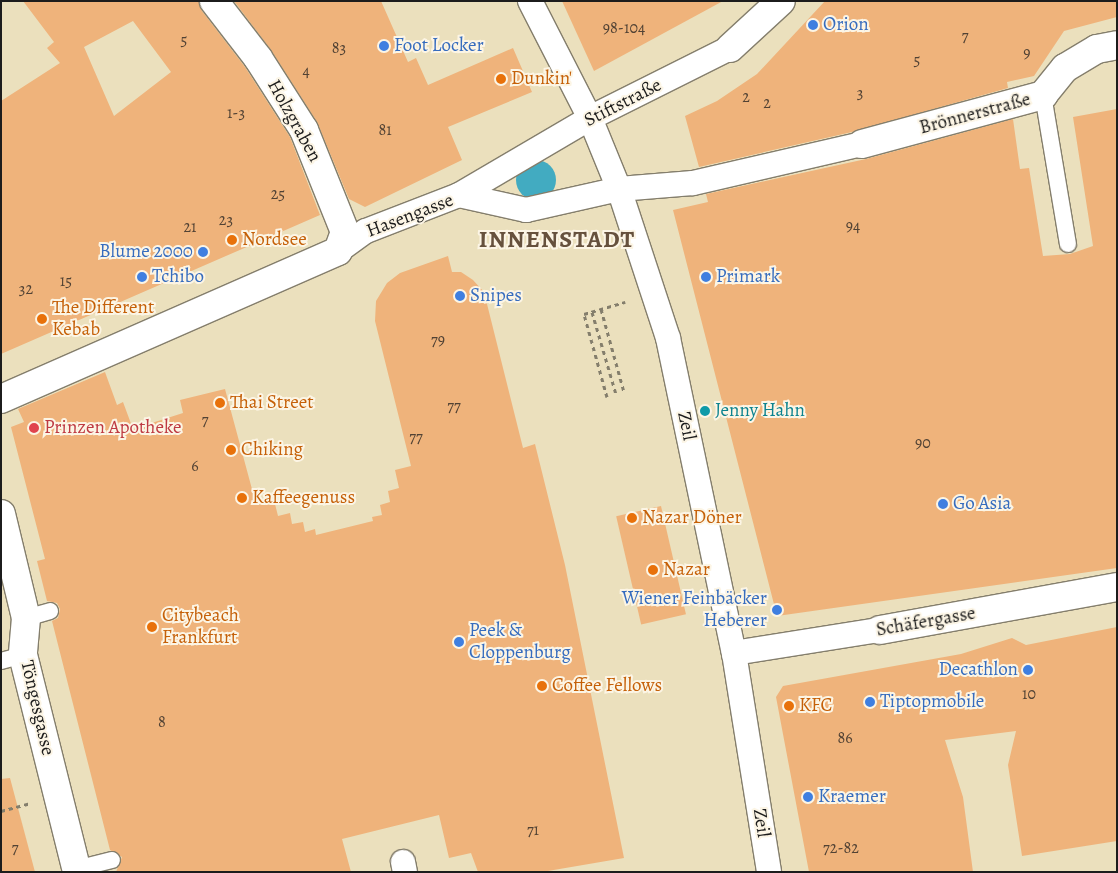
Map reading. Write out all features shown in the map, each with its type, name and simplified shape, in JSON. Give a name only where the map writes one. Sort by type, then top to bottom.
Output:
[{"type":"street","name":"Holzgraben","points":[[214,1],[258,58],[304,130],[345,232],[338,251]]},
{"type":"street","name":"Zeil","points":[[530,1],[590,118],[619,189],[668,338],[734,654],[769,872]]},
{"type":"street","name":"Stiftstraße","points":[[459,196],[590,118],[730,48],[780,1]]},
{"type":"street","name":"Brönnerstraße","points":[[855,146],[1043,96],[1064,68],[1098,49],[1117,45]]},
{"type":"street","name":"Hasengasse","points":[[1,399],[338,251],[366,231],[459,196],[526,210],[619,189],[694,183],[855,146]]},
{"type":"street","name":"Töngesgasse","points":[[1,514],[38,615],[12,658],[77,870]]},
{"type":"street","name":"Schäfergasse","points":[[734,654],[1117,588]]},
{"type":"lane","points":[[1043,96],[1068,244]]},
{"type":"lane","points":[[77,870],[112,860]]},
{"type":"path","points":[[607,397],[584,314],[653,294]]},
{"type":"path","points":[[601,309],[624,392]]},
{"type":"path","points":[[592,312],[616,394]]},
{"type":"path","points":[[1,811],[32,803]]},
{"type":"water","points":[[540,160],[547,163],[553,169],[556,180],[555,188],[547,197],[540,200],[532,200],[525,197],[517,188],[516,176],[519,169],[528,161]]},
{"type":"building","points":[[23,1],[199,1],[202,11],[245,67],[290,137],[320,215],[1,354],[1,101],[60,63],[47,48],[54,42]],"holes":[[[133,21],[171,72],[114,116],[84,47]]]},
{"type":"building","points":[[234,1],[381,1],[408,62],[416,58],[428,85],[513,48],[532,92],[448,127],[462,160],[365,207],[349,199],[317,122],[271,50]]},
{"type":"building","points":[[562,1],[723,1],[594,71]]},
{"type":"building","points":[[825,1],[1117,1],[1117,17],[1064,31],[1034,76],[1007,82],[1008,88],[852,132],[699,167],[685,116],[717,101],[757,74]]},
{"type":"building","points":[[1117,109],[1117,568],[777,616],[673,210],[708,202],[706,194],[866,159],[1013,119],[1020,169],[1029,168],[1043,256],[1070,254],[1093,246],[1073,117]]},
{"type":"building","points":[[448,256],[452,272],[461,272],[473,280],[484,292],[523,448],[535,444],[565,565],[624,858],[542,872],[478,872],[471,853],[449,858],[439,815],[342,839],[351,872],[116,872],[122,857],[110,850],[52,621],[58,618],[60,609],[57,603],[47,601],[37,561],[45,559],[11,427],[24,422],[18,409],[105,372],[117,405],[123,402],[133,429],[183,413],[180,400],[225,389],[256,504],[274,500],[278,516],[290,513],[292,524],[303,522],[305,532],[315,529],[316,535],[373,521],[372,517],[382,515],[380,505],[390,502],[388,491],[399,488],[395,470],[411,466],[375,321],[376,301],[387,283],[400,273]]},
{"type":"building","points":[[661,506],[686,614],[641,625],[616,516]]},
{"type":"building","points":[[1117,627],[1117,841],[1022,856],[1008,765],[1016,731],[945,740],[963,797],[973,872],[809,872],[776,697],[783,686],[961,654],[1012,638],[1026,645]]},
{"type":"building","points":[[10,778],[35,872],[1,872],[1,779]]},
{"type":"place","name":"Orion","points":[[813,25]]},
{"type":"place","name":"Foot Locker","points":[[384,46]]},
{"type":"place","name":"Dunkin'","points":[[501,79]]},
{"type":"place","name":"Nordsee","points":[[232,240]]},
{"type":"place","name":"Blume 2000","points":[[203,252]]},
{"type":"place","name":"Tchibo","points":[[142,277]]},
{"type":"place","name":"Primark","points":[[706,277]]},
{"type":"place","name":"Snipes","points":[[460,296]]},
{"type":"place","name":"The Different Kebab","points":[[42,319]]},
{"type":"place","name":"Thai Street","points":[[220,403]]},
{"type":"place","name":"Jenny Hahn","points":[[705,411]]},
{"type":"place","name":"Prinzen Apotheke","points":[[34,428]]},
{"type":"place","name":"Chiking","points":[[231,450]]},
{"type":"place","name":"Kaffeegenuss","points":[[242,498]]},
{"type":"place","name":"Go Asia","points":[[943,504]]},
{"type":"place","name":"Nazar Döner","points":[[632,518]]},
{"type":"place","name":"Nazar","points":[[653,570]]},
{"type":"place","name":"Wiener Feinbäcker Heberer","points":[[777,610]]},
{"type":"place","name":"Citybeach Frankfurt","points":[[152,627]]},
{"type":"place","name":"Peek & Cloppenburg","points":[[459,642]]},
{"type":"place","name":"Decathlon","points":[[1028,670]]},
{"type":"place","name":"Coffee Fellows","points":[[542,686]]},
{"type":"place","name":"Tiptopmobile","points":[[870,702]]},
{"type":"place","name":"KFC","points":[[789,706]]},
{"type":"place","name":"Kraemer","points":[[808,797]]},
{"type":"district","name":"INNENSTADT","points":[[557,240]]}]
